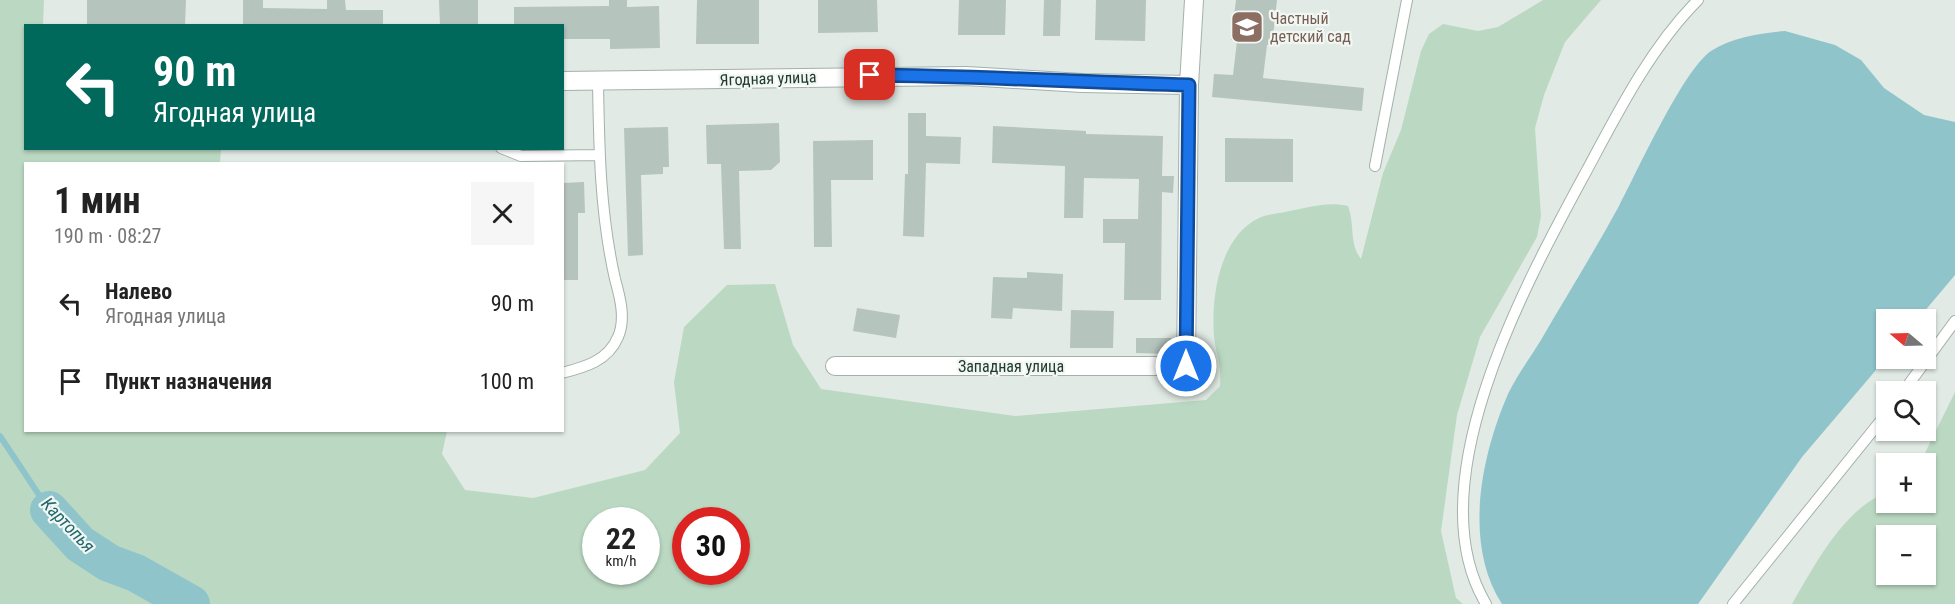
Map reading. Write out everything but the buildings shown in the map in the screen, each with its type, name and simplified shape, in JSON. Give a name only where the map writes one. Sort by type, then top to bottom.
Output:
[{"type":"street","points":[[1189,85],[1194,0]]},
{"type":"street","name":"Ягодная улица","points":[[564,81],[966,75],[1082,83],[1189,85]]},
{"type":"street","name":"Западная улица","points":[[835,366],[1186,366],[1189,85]]},
{"type":"lane","points":[[1375,166],[1407,0]]},
{"type":"lane","points":[[1485,604],[1473,582],[1465,550],[1463,513],[1474,427],[1486,378],[1562,216],[1598,150],[1658,49],[1679,18],[1698,0]]},
{"type":"lane","points":[[564,372],[600,360],[618,339],[622,326],[619,294],[605,230],[599,154],[598,81]]},
{"type":"lane","points":[[506,150],[521,156],[599,154]]},
{"type":"lane","points":[[1911,381],[1955,321]]},
{"type":"lane","points":[[1733,604],[1876,427]]},
{"type":"green space","points":[[0,0],[44,0],[43,24],[24,24],[24,150],[221,150],[220,162],[24,162],[24,432],[447,432],[442,454],[465,490],[533,498],[645,470],[680,433],[674,382],[684,327],[727,285],[775,284],[793,345],[821,389],[1015,416],[1206,400],[1220,386],[1220,366],[1214,336],[1214,304],[1220,270],[1235,239],[1245,227],[1265,216],[1333,204],[1348,206],[1353,240],[1361,259],[1383,173],[1401,130],[1421,51],[1429,34],[1443,24],[1478,31],[1498,27],[1543,0],[1601,0],[1565,42],[1544,95],[1535,128],[1541,216],[1537,237],[1480,337],[1457,415],[1441,531],[1456,598],[1463,604],[0,604]]},
{"type":"green space","points":[[1955,392],[1955,604],[1792,604],[1820,556],[1844,524],[1876,498],[1876,513],[1936,513],[1936,453],[1925,453],[1931,441],[1936,441],[1936,431]]},
{"type":"water","points":[[1785,31],[1835,45],[1861,60],[1884,88],[1924,115],[1955,122],[1955,275],[1926,309],[1876,309],[1877,369],[1802,457],[1698,604],[1502,604],[1490,580],[1483,555],[1480,500],[1490,445],[1508,394],[1610,223],[1661,123],[1687,78],[1711,51],[1719,46],[1756,35]]},
{"type":"waterway","name":"Картопья","points":[[0,436],[49,510]]},
{"type":"waterway","name":"Картопья","points":[[49,510],[80,544],[109,563],[136,573],[191,604]]},
{"type":"place","name":"Частный детский сад","points":[[1247,27]]},
{"type":"route","points":[[870,75],[966,75],[1082,83],[1189,85],[1186,366]]}]
